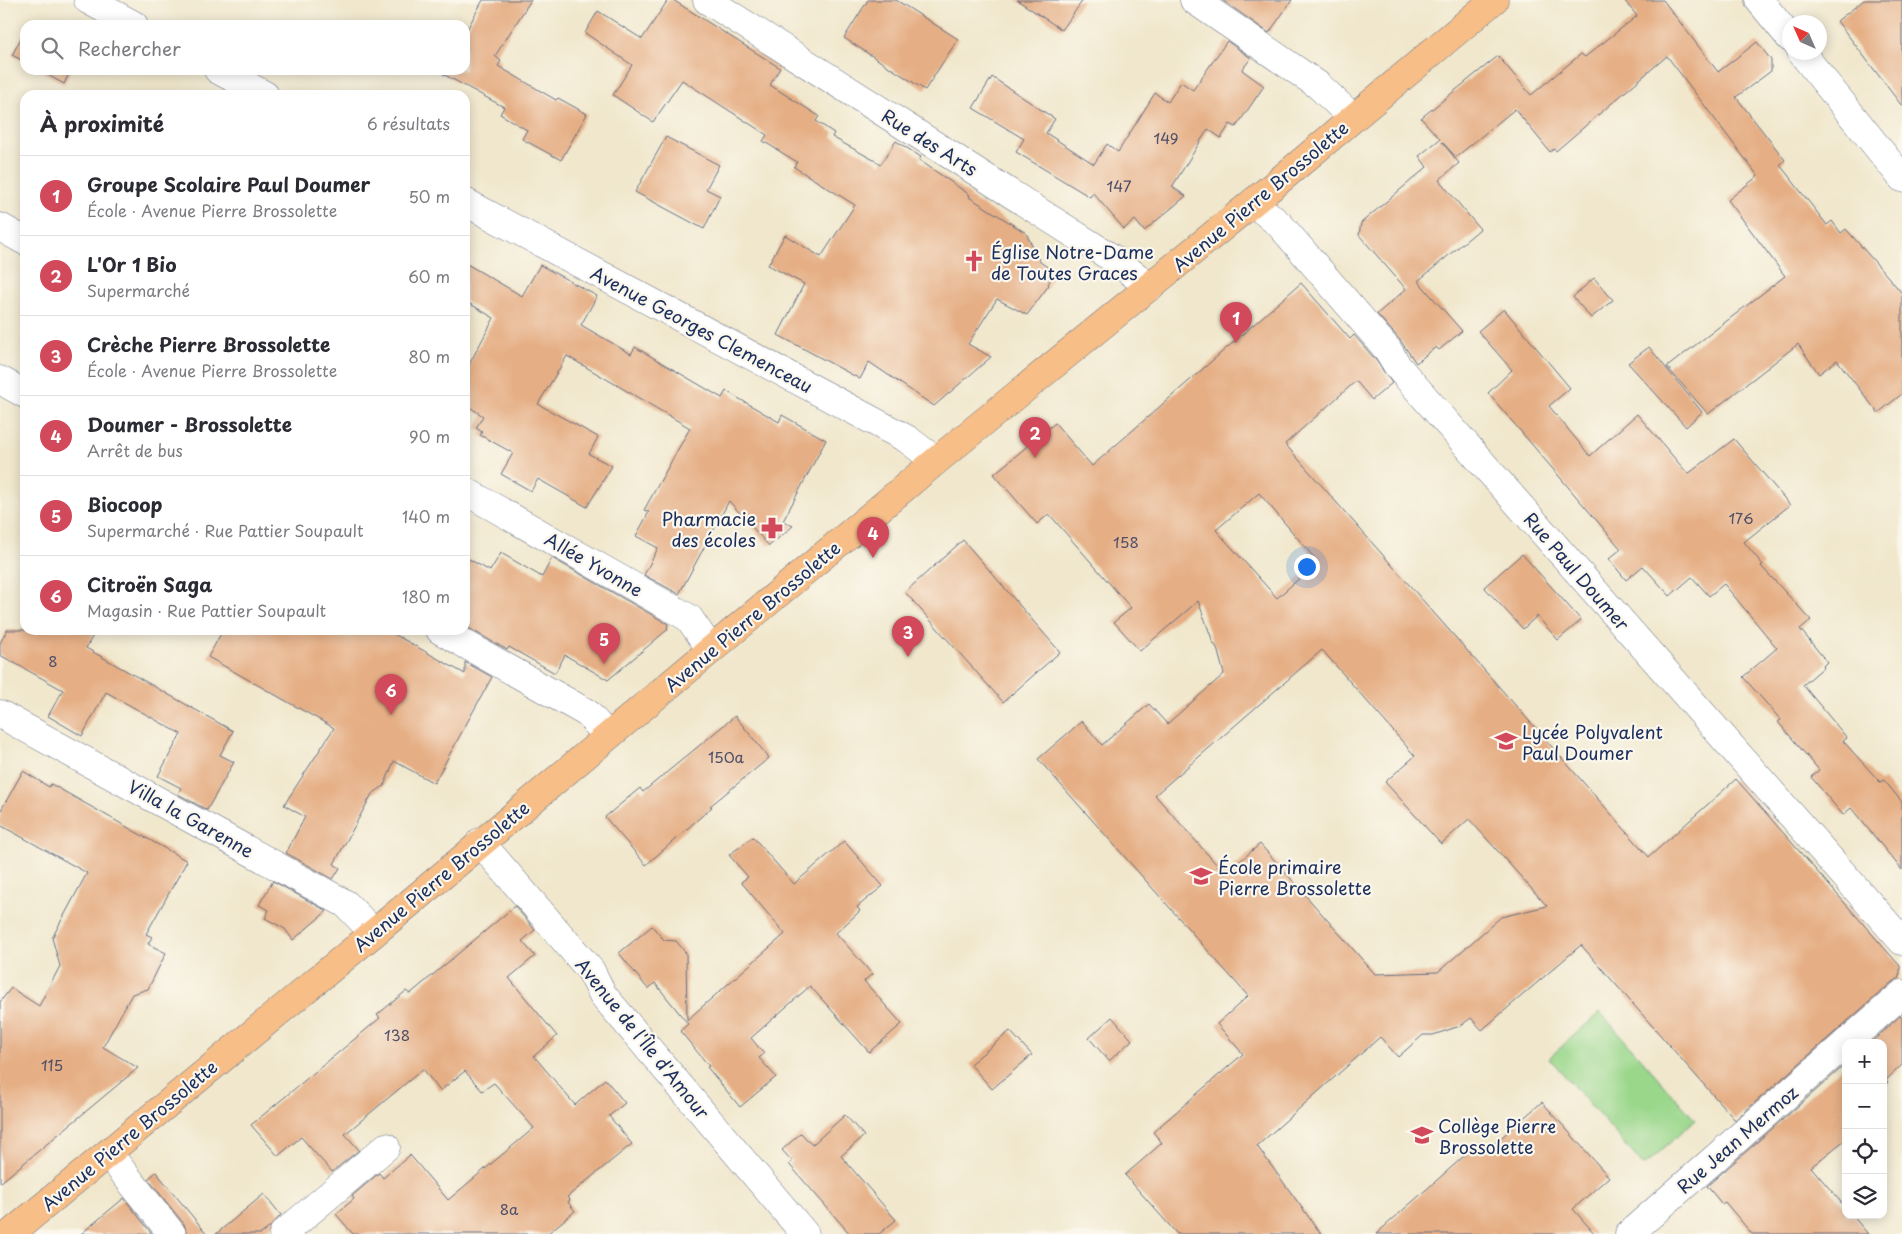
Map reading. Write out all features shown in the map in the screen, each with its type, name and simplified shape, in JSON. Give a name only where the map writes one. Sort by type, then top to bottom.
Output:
[{"type":"main road","name":"Avenue Pierre Brossolette","points":[[10,1234],[374,933],[480,842],[936,461],[1150,287],[1494,0]]},
{"type":"street","points":[[88,0],[125,20]]},
{"type":"street","name":"Rue des Arts","points":[[707,0],[1116,260],[1150,287]]},
{"type":"street","points":[[1194,0],[1318,85],[1354,118]]},
{"type":"street","points":[[1759,0],[1782,28]]},
{"type":"street","points":[[1807,60],[1902,178]]},
{"type":"street","points":[[227,75],[256,90]]},
{"type":"street","name":"Rue Paul Doumer","points":[[1252,202],[1286,232],[1388,350],[1398,367],[1411,382],[1902,942]]},
{"type":"street","name":"Avenue Georges Clemenceau","points":[[470,205],[907,438],[936,461]]},
{"type":"street","points":[[0,227],[20,238]]},
{"type":"street","points":[[0,380],[20,391]]},
{"type":"street","name":"Allée Yvonne","points":[[470,494],[689,618],[711,650]]},
{"type":"street","points":[[449,635],[587,713],[608,736]]},
{"type":"street","name":"Villa la Garenne","points":[[0,714],[346,904],[374,933]]},
{"type":"street","name":"Avenue de l'Île d'Amour","points":[[480,842],[591,971],[603,995],[805,1234]]},
{"type":"street","name":"Rue Jean Mermoz","points":[[1851,1039],[1902,994]]},
{"type":"street","name":"Rue Jean Mermoz","points":[[1629,1234],[1842,1047]]},
{"type":"street","points":[[283,1234],[386,1147]]},
{"type":"street","points":[[108,1153],[172,1234]]},
{"type":"green space","points":[[1600,1012],[1695,1120],[1644,1166],[1549,1058]]},
{"type":"building","points":[[483,0],[531,0],[495,56],[501,61],[498,66],[556,100],[558,98],[587,114],[561,160],[522,139],[527,130],[500,114],[504,107],[445,75],[470,75],[470,24]]},
{"type":"building","points":[[668,0],[673,0],[780,68],[770,85],[819,116],[816,121],[834,133],[832,137],[881,164],[896,141],[921,157],[919,160],[970,195],[969,197],[1026,233],[1040,262],[1055,272],[1049,285],[1027,315],[997,299],[968,344],[991,357],[934,406],[869,362],[860,379],[778,335],[804,284],[768,265],[785,235],[821,257],[855,205],[794,167],[797,162],[763,141],[767,135],[682,80],[653,122],[613,95],[632,65],[585,33],[598,11],[642,39]]},
{"type":"building","points":[[868,0],[896,0],[958,39],[925,90],[844,38]]},
{"type":"building","points":[[1017,0],[1083,0],[1062,30]]},
{"type":"building","points":[[1222,0],[1292,0],[1269,33]]},
{"type":"building","points":[[1624,0],[1663,0],[1718,72],[1757,42],[1771,60],[1771,71],[1736,97],[1785,160],[1780,165],[1827,225],[1832,221],[1841,233],[1846,229],[1902,293],[1902,394],[1878,413],[1837,360],[1819,374],[1798,344],[1708,414],[1667,367],[1785,276],[1728,200],[1758,176],[1667,56],[1556,151],[1554,149],[1550,152],[1515,109],[1456,157],[1442,142],[1459,163],[1439,180],[1480,229],[1418,281],[1462,331],[1439,350],[1436,347],[1416,363],[1400,340],[1377,314],[1406,289],[1359,235],[1361,223],[1427,167],[1419,156],[1440,139],[1421,118],[1498,56],[1531,95],[1581,54],[1585,57],[1637,16]]},
{"type":"building","points":[[1864,0],[1902,0],[1902,106],[1837,21]]},
{"type":"building","points":[[20,40],[20,59],[12,55]]},
{"type":"building","points":[[1227,41],[1251,58],[1242,70],[1264,86],[1236,127],[1230,124],[1221,138],[1208,129],[1172,187],[1186,196],[1144,231],[1135,220],[1124,229],[1093,193],[1090,197],[1016,152],[1024,139],[973,108],[992,77],[1055,119],[1046,133],[1094,164],[1107,144],[1118,152],[1155,93],[1168,102],[1181,82],[1193,90]]},
{"type":"building","points":[[48,75],[68,75],[64,84]]},
{"type":"building","points":[[666,137],[719,165],[706,189],[720,196],[704,229],[635,192]]},
{"type":"building","points":[[540,265],[597,296],[581,325],[631,354],[635,347],[722,398],[726,391],[779,422],[782,415],[826,440],[783,521],[793,526],[769,546],[729,501],[679,594],[644,575],[658,548],[636,536],[649,512],[644,510],[690,428],[567,356],[538,404],[598,437],[589,454],[612,466],[587,507],[538,479],[531,491],[501,474],[513,453],[480,435],[482,432],[476,428],[483,416],[470,407],[470,363],[494,318],[470,304],[470,266],[522,296]]},
{"type":"building","points":[[1594,278],[1613,300],[1591,318],[1573,297]]},
{"type":"building","points":[[1301,283],[1350,339],[1354,335],[1375,359],[1392,383],[1372,400],[1356,381],[1285,444],[1649,857],[1736,779],[1900,966],[1898,979],[1892,982],[1735,1120],[1581,945],[1482,1030],[1471,1018],[1460,1026],[1433,1035],[1423,1035],[1398,1057],[1380,1037],[1257,1146],[1321,1234],[1177,1234],[1125,1175],[1162,1143],[1153,1132],[1243,1054],[1217,1024],[1248,996],[1038,759],[1082,721],[1102,745],[1149,704],[1167,724],[1224,674],[1217,648],[1198,601],[1140,651],[1114,622],[1131,608],[1049,514],[1037,524],[994,474],[1055,423],[1092,466]],"holes":[[[1259,493],[1318,562],[1277,598],[1216,530]],[[1322,650],[1415,756],[1385,782],[1441,844],[1469,819],[1547,906],[1501,917],[1438,972],[1375,974],[1260,844],[1225,874],[1155,795]]]},
{"type":"building","points":[[1504,309],[1570,388],[1549,406],[1590,456],[1637,414],[1688,474],[1734,439],[1790,505],[1744,542],[1763,565],[1761,566],[1811,620],[1800,629],[1827,662],[1824,667],[1803,685],[1847,738],[1843,741],[1880,782],[1884,780],[1902,802],[1902,870],[1851,808],[1843,815],[1811,777],[1819,770],[1778,722],[1781,720],[1743,677],[1777,648],[1724,584],[1709,596],[1692,577],[1670,596],[1643,566],[1626,580],[1609,559],[1621,549],[1488,393],[1512,370],[1478,331]]},
{"type":"building","points":[[1649,347],[1702,412],[1686,427],[1628,363]]},
{"type":"building","points":[[963,540],[1060,652],[1003,702],[905,592]]},
{"type":"building","points":[[501,553],[542,577],[552,558],[668,624],[667,630],[608,680],[565,655],[555,673],[509,647],[507,650],[470,629],[470,560],[490,571]]},
{"type":"building","points":[[1522,554],[1581,620],[1558,640],[1537,616],[1523,629],[1484,587]]},
{"type":"building","points":[[7,630],[20,630],[20,635],[93,635],[86,648],[233,731],[220,755],[234,762],[207,810],[178,794],[181,788],[158,776],[181,734],[106,692],[82,736],[48,716],[63,690],[0,655],[0,643]]},
{"type":"building","points":[[220,635],[396,635],[465,674],[465,662],[492,677],[434,783],[394,761],[384,786],[372,794],[334,864],[340,868],[333,879],[286,853],[305,817],[284,805],[334,728],[208,657]]},
{"type":"building","points":[[735,716],[769,758],[710,806],[712,807],[646,865],[605,817],[640,788],[643,792]]},
{"type":"building","points":[[23,771],[49,787],[51,784],[187,861],[146,934],[152,937],[148,944],[166,953],[148,989],[132,994],[103,1047],[138,1068],[0,1183],[0,1002],[11,988],[39,1006],[60,966],[52,938],[87,873],[0,825],[0,812]]},
{"type":"building","points":[[753,837],[794,884],[844,841],[883,886],[857,907],[860,911],[836,933],[872,974],[864,981],[902,1024],[869,1052],[810,986],[751,1038],[764,1054],[759,1058],[776,1077],[740,1107],[680,1031],[688,1024],[655,983],[648,989],[619,953],[652,926],[664,940],[676,941],[686,953],[687,1020],[785,934],[741,882],[748,877],[729,855]]},
{"type":"building","points":[[273,881],[327,911],[293,940],[285,929],[265,918],[269,910],[259,905]]},
{"type":"building","points":[[515,906],[535,930],[522,941],[535,956],[509,978],[557,1036],[534,1056],[575,1105],[605,1079],[625,1103],[609,1116],[632,1144],[567,1197],[570,1200],[568,1202],[575,1211],[547,1234],[353,1234],[336,1214],[354,1199],[352,1196],[379,1173],[383,1178],[410,1155],[448,1200],[534,1128],[494,1083],[482,1091],[465,1071],[440,1091],[423,1069],[345,1134],[359,1150],[332,1172],[301,1137],[278,1156],[251,1125],[380,1018],[377,1015],[406,991],[410,994]]},
{"type":"building","points":[[1900,1016],[1902,1018],[1902,1065],[1887,1079],[1887,1039],[1874,1039]]},
{"type":"building","points":[[1112,1017],[1132,1040],[1109,1061],[1089,1038]]},
{"type":"building","points":[[1010,1031],[1032,1055],[992,1089],[970,1064]]},
{"type":"building","points":[[1842,1068],[1842,1142],[1811,1167],[1842,1203],[1842,1219],[1855,1219],[1868,1234],[1752,1234],[1725,1202],[1722,1204],[1707,1186]]},
{"type":"building","points":[[1542,1102],[1609,1177],[1573,1209],[1595,1234],[1376,1234],[1480,1142],[1487,1150]]},
{"type":"building","points":[[845,1115],[864,1136],[841,1156],[896,1220],[879,1234],[850,1234],[789,1164],[792,1161],[782,1150],[801,1133],[812,1145]]},
{"type":"building","points":[[156,1172],[207,1234],[187,1234],[184,1224],[148,1179]]},
{"type":"building","points":[[264,1194],[281,1215],[270,1227],[261,1234],[216,1234]]},
{"type":"building","points":[[124,1198],[152,1234],[81,1234]]},
{"type":"place","name":"Église Notre-Dame de Toutes Graces","points":[[974,261]]},
{"type":"place","name":"Groupe Scolaire Paul Doumer","points":[[1236,343]]},
{"type":"place","name":"L'Or 1 Bio","points":[[1035,458]]},
{"type":"place","name":"Pharmacie des écoles","points":[[772,528]]},
{"type":"place","name":"Doumer - Brossolette","points":[[873,558]]},
{"type":"place","name":"Crèche Pierre Brossolette","points":[[908,657]]},
{"type":"place","name":"Biocoop","points":[[604,664]]},
{"type":"place","name":"Citroën Saga","points":[[391,715]]},
{"type":"place","name":"Lycée Polyvalent Paul Doumer","points":[[1506,741]]},
{"type":"place","name":"École primaire Pierre Brossolette","points":[[1201,876]]},
{"type":"place","name":"Collège Pierre Brossolette","points":[[1422,1135]]}]
